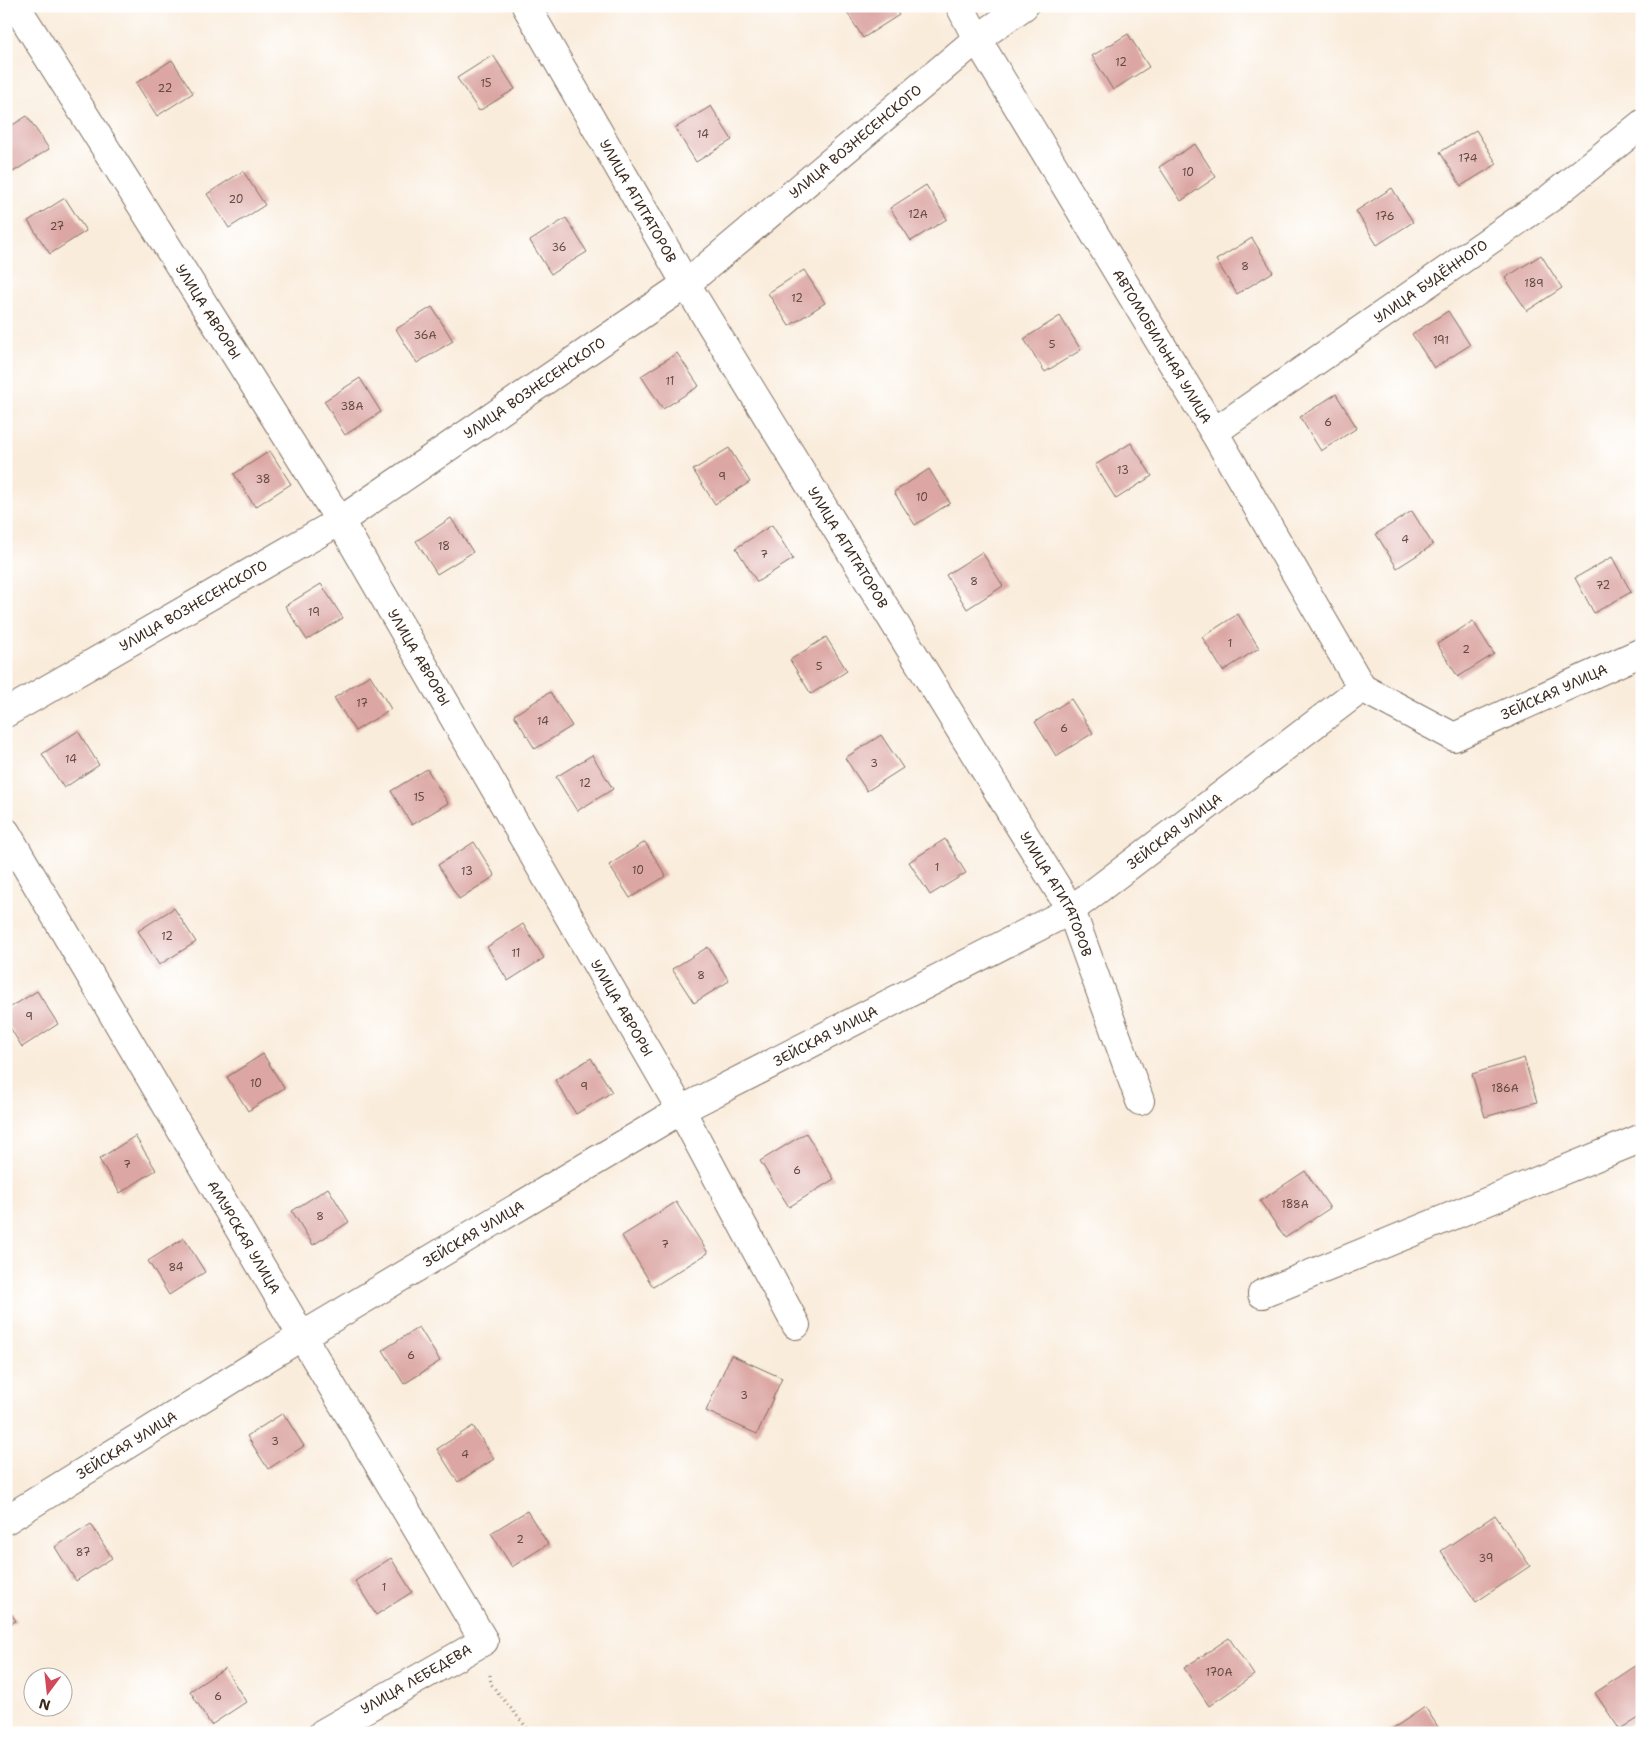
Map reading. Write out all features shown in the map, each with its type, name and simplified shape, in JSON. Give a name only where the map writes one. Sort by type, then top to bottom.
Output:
[{"type":"street","name":"УЛИЦА АВРОРЫ","points":[[16,6],[340,521],[681,1110],[796,1325]]},
{"type":"street","name":"УЛИЦА АГИТАТОРОВ","points":[[526,6],[686,284],[1071,910],[1140,1101]]},
{"type":"street","name":"АВТОМОБИЛЬНАЯ УЛИЦА","points":[[960,6],[977,39],[1214,432],[1362,688]]},
{"type":"street","name":"УЛИЦА ВОЗНЕСЕНСКОГО","points":[[6,713],[340,521],[686,284],[977,39],[1024,6]]},
{"type":"street","name":"УЛИЦА БУДЁННОГО","points":[[1214,432],[1549,199],[1642,124]]},
{"type":"street","name":"ЗЕЙСКАЯ УЛИЦА","points":[[6,1520],[302,1336],[681,1110],[1071,910],[1362,688],[1454,737],[1642,652]]},
{"type":"street","name":"АМУРСКАЯ УЛИЦА","points":[[6,832],[302,1336],[484,1641]]},
{"type":"street","points":[[1262,1294],[1642,1138]]},
{"type":"street","name":"УЛИЦА ЛЕБЕДЕВА","points":[[323,1733],[484,1641]]},
{"type":"path","points":[[484,1641],[491,1684],[531,1733]]},
{"type":"building","points":[[843,6],[893,6],[899,15],[863,38]]},
{"type":"building","points":[[1128,34],[1149,67],[1113,90],[1092,56]]},
{"type":"building","points":[[493,55],[515,89],[479,111],[457,78]]},
{"type":"building","points":[[172,60],[193,93],[157,116],[136,83]]},
{"type":"building","points":[[711,106],[732,140],[696,162],[675,128]]},
{"type":"building","points":[[27,116],[49,149],[13,172],[6,161],[6,129]]},
{"type":"building","points":[[1476,130],[1497,164],[1461,186],[1440,152]]},
{"type":"building","points":[[1195,144],[1216,177],[1181,201],[1159,167]]},
{"type":"building","points":[[243,171],[265,205],[229,228],[207,194]]},
{"type":"building","points":[[926,185],[947,219],[911,241],[890,208]]},
{"type":"building","points":[[1392,188],[1413,222],[1377,245],[1356,211]]},
{"type":"building","points":[[65,198],[86,231],[50,254],[28,221]]},
{"type":"building","points":[[566,218],[587,252],[551,274],[530,241]]},
{"type":"building","points":[[1252,238],[1273,272],[1237,294],[1216,260]]},
{"type":"building","points":[[1541,255],[1562,288],[1527,311],[1505,278]]},
{"type":"building","points":[[804,270],[825,303],[789,326],[768,293]]},
{"type":"building","points":[[432,307],[453,341],[417,363],[396,329]]},
{"type":"building","points":[[1448,311],[1470,345],[1434,368],[1412,334]]},
{"type":"building","points":[[1060,316],[1081,350],[1045,372],[1024,339]]},
{"type":"building","points":[[677,353],[699,386],[663,409],[641,376]]},
{"type":"building","points":[[360,378],[381,412],[345,435],[324,401]]},
{"type":"building","points":[[1336,394],[1357,428],[1321,451],[1300,417]]},
{"type":"building","points":[[1131,443],[1152,476],[1116,499],[1095,465]]},
{"type":"building","points":[[729,448],[750,482],[715,504],[693,470]]},
{"type":"building","points":[[270,451],[291,484],[255,507],[234,474]]},
{"type":"building","points":[[929,469],[950,503],[915,525],[894,492]]},
{"type":"building","points":[[1412,511],[1433,545],[1397,568],[1376,534]]},
{"type":"building","points":[[451,518],[473,552],[437,574],[416,541]]},
{"type":"building","points":[[772,525],[793,559],[757,582],[736,548]]},
{"type":"building","points":[[982,552],[1003,586],[967,609],[946,575]]},
{"type":"building","points":[[1612,557],[1631,592],[1594,613],[1575,578]]},
{"type":"building","points":[[321,584],[343,618],[307,640],[285,606]]},
{"type":"building","points":[[1238,614],[1259,648],[1223,671],[1202,637]]},
{"type":"building","points":[[1473,621],[1494,654],[1458,677],[1437,644]]},
{"type":"building","points":[[826,637],[847,671],[811,694],[790,660]]},
{"type":"building","points":[[370,675],[391,709],[355,731],[334,698]]},
{"type":"building","points":[[550,692],[572,726],[535,749],[514,715]]},
{"type":"building","points":[[1071,699],[1093,733],[1056,756],[1035,722]]},
{"type":"building","points":[[78,731],[99,765],[64,788],[42,754]]},
{"type":"building","points":[[881,735],[903,768],[867,791],[845,758]]},
{"type":"building","points":[[592,755],[613,789],[577,811],[556,777]]},
{"type":"building","points":[[427,769],[448,803],[412,825],[391,791]]},
{"type":"building","points":[[945,839],[966,873],[930,895],[909,862]]},
{"type":"building","points":[[474,842],[495,876],[459,899],[438,865]]},
{"type":"building","points":[[645,842],[666,876],[630,898],[609,865]]},
{"type":"building","points":[[174,908],[196,942],[159,965],[138,931]]},
{"type":"building","points":[[523,924],[544,958],[508,981],[487,947]]},
{"type":"building","points":[[708,947],[729,981],[694,1003],[672,969]]},
{"type":"building","points":[[37,991],[58,1024],[22,1047],[6,1021],[6,1010]]},
{"type":"building","points":[[263,1054],[284,1088],[248,1111],[227,1077]]},
{"type":"building","points":[[591,1058],[612,1092],[576,1114],[555,1080]]},
{"type":"building","points":[[1524,1058],[1537,1102],[1485,1117],[1472,1074]]},
{"type":"building","points":[[806,1133],[834,1179],[789,1207],[760,1161]]},
{"type":"building","points":[[135,1136],[156,1170],[120,1193],[99,1159]]},
{"type":"building","points":[[1305,1171],[1330,1208],[1285,1238],[1260,1201]]},
{"type":"building","points":[[328,1188],[349,1222],[313,1245],[292,1211]]},
{"type":"building","points":[[676,1202],[708,1253],[653,1287],[622,1236]]},
{"type":"building","points":[[184,1238],[205,1272],[169,1295],[148,1261]]},
{"type":"building","points":[[419,1327],[440,1361],[404,1384],[383,1350]]},
{"type":"building","points":[[731,1355],[782,1378],[757,1434],[706,1411]]},
{"type":"building","points":[[6,1396],[12,1405],[6,1409]]},
{"type":"building","points":[[283,1413],[304,1446],[268,1469],[247,1436]]},
{"type":"building","points":[[473,1426],[494,1459],[458,1482],[437,1449]]},
{"type":"building","points":[[527,1511],[548,1544],[512,1567],[491,1533]]},
{"type":"building","points":[[1495,1515],[1530,1566],[1476,1602],[1441,1551]]},
{"type":"building","points":[[91,1524],[112,1558],[76,1581],[55,1547]]},
{"type":"building","points":[[391,1558],[412,1592],[376,1615],[355,1581]]},
{"type":"building","points":[[6,1606],[16,1621],[6,1626]]},
{"type":"building","points":[[1229,1638],[1254,1675],[1209,1706],[1184,1668]]},
{"type":"building","points":[[1640,1663],[1642,1665],[1642,1716],[1620,1730],[1595,1693]]},
{"type":"building","points":[[225,1668],[246,1702],[211,1725],[190,1691]]},
{"type":"building","points":[[1425,1707],[1442,1733],[1386,1733]]}]
